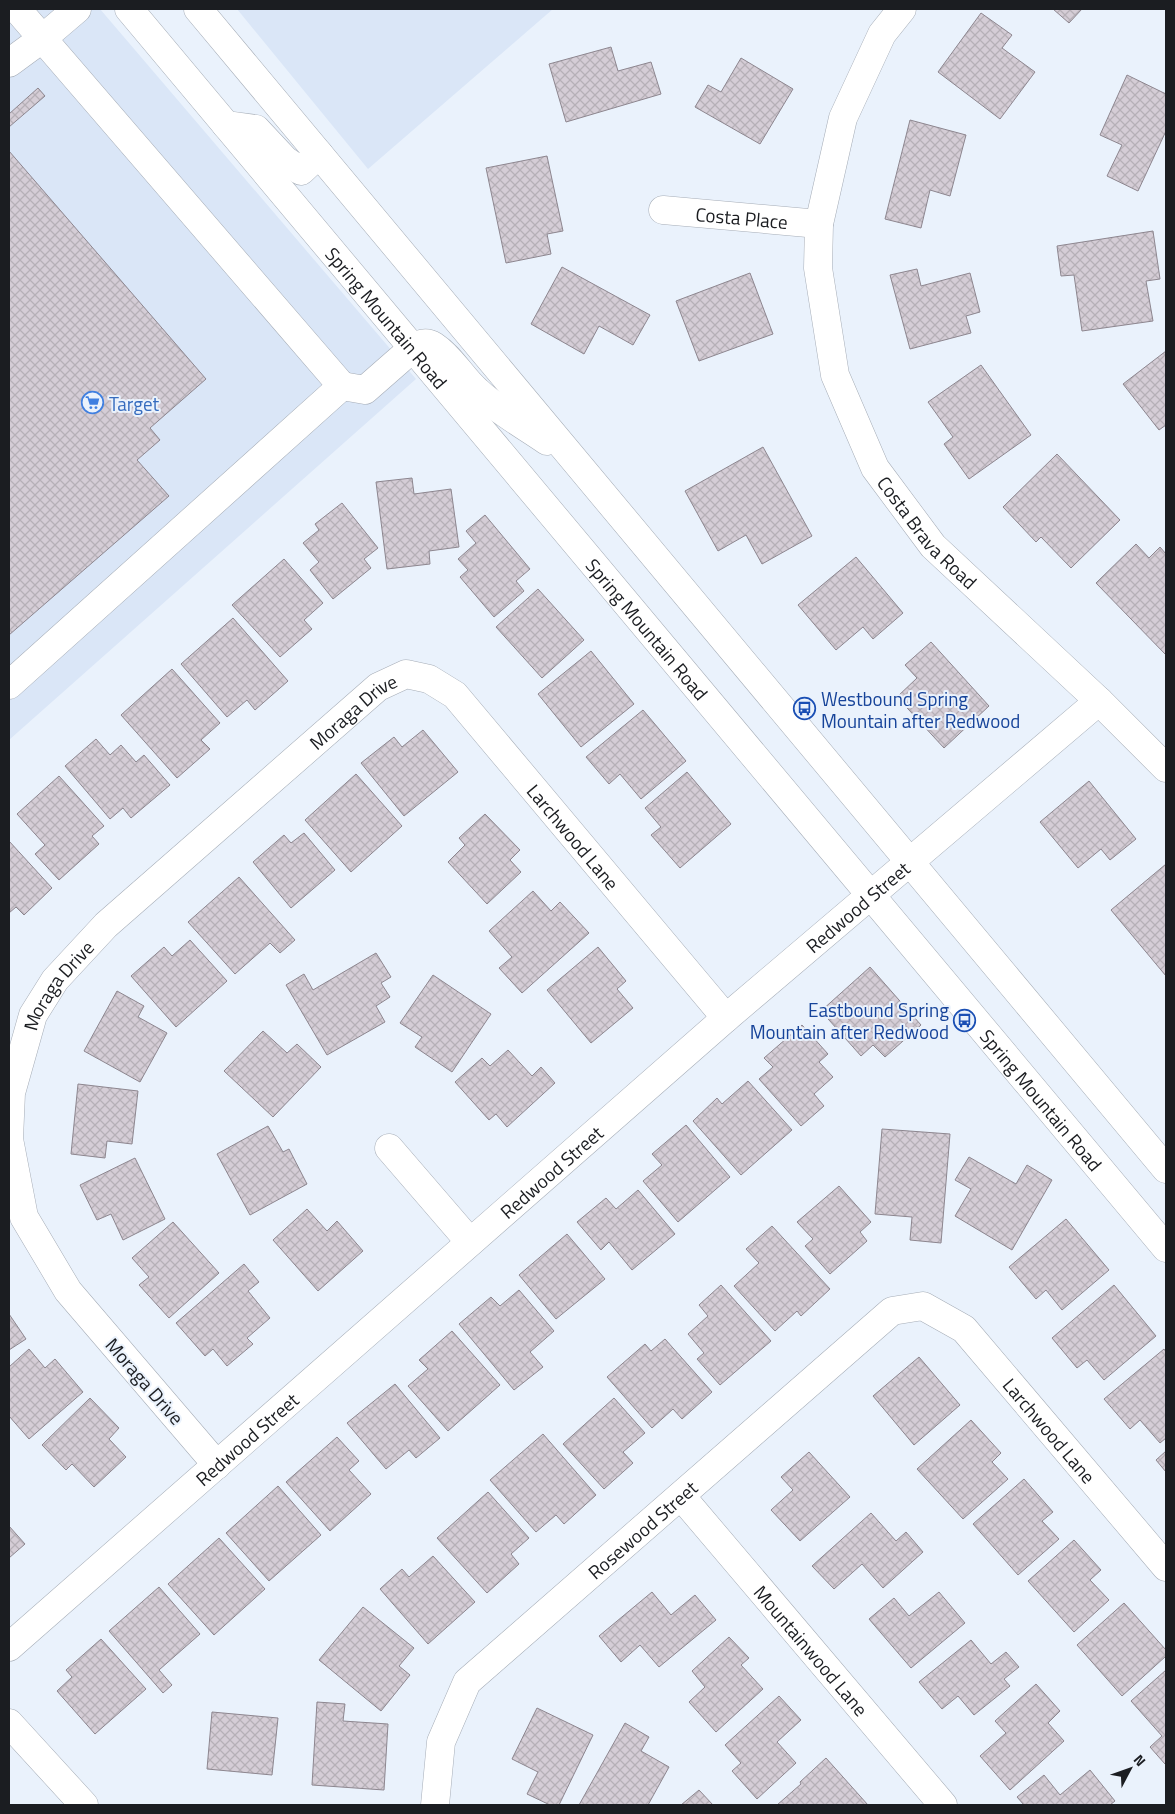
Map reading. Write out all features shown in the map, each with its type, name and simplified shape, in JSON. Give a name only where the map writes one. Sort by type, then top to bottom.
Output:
[{"type":"street","points":[[17,9],[342,386],[365,390],[413,348],[420,343],[427,343],[442,353],[480,394],[577,462]]},
{"type":"street","points":[[9,63],[43,38],[77,9]]},
{"type":"street","name":"Spring Mountain Road","points":[[129,9],[1166,1248]]},
{"type":"street","points":[[198,9],[1166,1168]]},
{"type":"street","name":"Costa Brava Road","points":[[902,9],[882,34],[843,118],[819,224],[818,268],[835,375],[875,468],[933,546],[1099,701],[1166,768]]},
{"type":"street","points":[[226,125],[256,129],[285,160],[301,170],[319,154]]},
{"type":"street","name":"Costa Place","points":[[663,210],[819,224]]},
{"type":"street","points":[[9,685],[342,386]]},
{"type":"street","name":"Larchwood Lane","points":[[406,674],[429,679],[456,695],[726,1018]]},
{"type":"street","name":"Moraga Drive","points":[[217,1465],[68,1291],[24,1216],[9,1138],[11,1093],[34,1015],[55,980],[106,924],[378,687],[406,674]]},
{"type":"street","name":"Redwood Street","points":[[9,1647],[726,1018],[1099,701]]},
{"type":"street","points":[[389,1148],[470,1242]]},
{"type":"street","name":"Larchwood Lane","points":[[922,1306],[964,1329],[1166,1567]]},
{"type":"street","name":"Rosewood Street","points":[[435,1805],[441,1742],[467,1682],[892,1311],[922,1306]]},
{"type":"street","name":"Mountainwood Lane","points":[[681,1496],[943,1805]]},
{"type":"street","points":[[9,1723],[84,1805]]},
{"type":"shaded area","name":"Target","points":[[9,9],[100,9],[416,379],[9,740]]},
{"type":"shaded area","points":[[237,9],[553,9],[368,169]]},
{"type":"building","points":[[1053,9],[1082,9],[1069,23]]},
{"type":"building","points":[[981,13],[1012,35],[1002,48],[1035,72],[1000,119],[938,72]]},
{"type":"building","points":[[611,47],[618,71],[651,62],[661,94],[566,122],[549,64]]},
{"type":"building","points":[[741,58],[793,89],[760,144],[695,107],[708,85],[721,92]]},
{"type":"building","points":[[1127,75],[1166,94],[1166,131],[1138,191],[1107,176],[1122,145],[1100,135]]},
{"type":"building","points":[[38,88],[45,96],[9,127],[9,114]]},
{"type":"building","points":[[910,120],[966,135],[950,196],[930,190],[921,228],[885,219]]},
{"type":"building","name":"Target","points":[[9,151],[206,379],[150,428],[160,440],[137,460],[169,496],[9,635]]},
{"type":"building","points":[[547,156],[563,231],[547,234],[551,254],[506,263],[486,168]]},
{"type":"building","points":[[1153,231],[1160,279],[1146,281],[1153,321],[1082,331],[1074,275],[1061,276],[1057,246]]},
{"type":"building","points":[[562,267],[650,315],[633,345],[599,326],[584,354],[531,324]]},
{"type":"building","points":[[917,269],[921,286],[970,273],[980,312],[966,316],[971,333],[910,349],[890,275]]},
{"type":"building","points":[[750,273],[773,334],[699,361],[676,301]]},
{"type":"building","points":[[1166,351],[1166,425],[1159,430],[1123,384]]},
{"type":"building","points":[[981,365],[1031,435],[969,479],[944,444],[953,437],[928,402]]},
{"type":"building","points":[[763,447],[812,536],[762,564],[746,535],[718,551],[685,491]]},
{"type":"building","points":[[1057,454],[1120,520],[1071,568],[1041,537],[1036,542],[1003,507]]},
{"type":"building","points":[[412,478],[414,494],[451,489],[459,547],[429,551],[430,564],[387,569],[376,482]]},
{"type":"building","points":[[342,503],[378,548],[364,559],[371,568],[333,599],[310,570],[319,562],[303,543],[319,530],[315,524]]},
{"type":"building","points":[[485,515],[530,569],[516,581],[524,591],[494,617],[460,577],[468,570],[458,559],[476,543],[466,531]]},
{"type":"building","points":[[1136,544],[1149,558],[1160,547],[1166,554],[1166,655],[1096,583]]},
{"type":"building","points":[[856,557],[903,613],[873,639],[863,627],[836,650],[798,605]]},
{"type":"building","points":[[284,559],[323,603],[304,620],[312,629],[280,657],[232,605]]},
{"type":"building","points":[[538,589],[584,640],[542,678],[496,627]]},
{"type":"building","points":[[233,618],[288,681],[255,710],[247,700],[227,717],[181,664]]},
{"type":"building","points":[[931,642],[989,706],[944,748],[897,697],[917,678],[905,665]]},
{"type":"building","points":[[591,651],[634,704],[581,747],[538,694]]},
{"type":"building","points":[[172,669],[220,723],[201,740],[210,749],[177,778],[121,715]]},
{"type":"building","points":[[643,710],[686,761],[641,799],[620,774],[609,784],[586,757]]},
{"type":"building","points":[[423,730],[458,772],[404,816],[361,763],[394,737],[402,747]]},
{"type":"building","points":[[96,739],[110,755],[121,745],[136,762],[144,755],[170,785],[131,818],[123,808],[110,819],[65,766]]},
{"type":"building","points":[[687,772],[731,824],[680,868],[651,835],[661,827],[645,808]]},
{"type":"building","points":[[356,774],[402,826],[351,872],[305,820]]},
{"type":"building","points":[[59,776],[104,826],[92,836],[99,844],[59,880],[35,854],[45,845],[17,814]]},
{"type":"building","points":[[1089,781],[1136,839],[1110,860],[1101,849],[1078,868],[1040,822]]},
{"type":"building","points":[[485,814],[520,850],[510,860],[521,872],[487,904],[448,862],[465,845],[459,838]]},
{"type":"building","points":[[304,833],[335,870],[291,908],[253,862],[284,835],[291,843]]},
{"type":"building","points":[[9,841],[52,888],[24,915],[16,907],[9,913]]},
{"type":"building","points":[[1166,864],[1166,976],[1111,910]]},
{"type":"building","points":[[239,877],[295,940],[280,953],[270,943],[235,974],[188,922]]},
{"type":"building","points":[[533,891],[551,911],[560,902],[589,933],[522,993],[499,968],[512,957],[489,931]]},
{"type":"building","points":[[190,940],[227,981],[176,1027],[131,976],[164,947],[172,956]]},
{"type":"building","points":[[598,947],[626,981],[617,989],[633,1008],[591,1043],[547,990]]},
{"type":"building","points":[[376,953],[391,977],[381,983],[390,997],[376,1006],[385,1022],[327,1055],[286,985],[304,974],[313,990]]},
{"type":"building","points":[[870,967],[921,1025],[885,1057],[873,1045],[861,1056],[821,1011]]},
{"type":"building","points":[[433,975],[491,1014],[452,1072],[415,1047],[422,1037],[400,1023]]},
{"type":"building","points":[[117,991],[144,1006],[138,1017],[167,1033],[140,1082],[84,1051]]},
{"type":"building","points":[[802,1025],[828,1054],[819,1062],[833,1077],[814,1094],[824,1106],[801,1126],[759,1079],[773,1067],[764,1058]]},
{"type":"building","points":[[263,1031],[287,1053],[297,1044],[321,1067],[273,1117],[224,1071]]},
{"type":"building","points":[[508,1050],[532,1076],[541,1067],[555,1083],[507,1127],[496,1114],[489,1120],[455,1082],[482,1058],[490,1066]]},
{"type":"building","points":[[748,1081],[792,1130],[741,1175],[693,1121],[717,1098],[722,1104]]},
{"type":"building","points":[[78,1084],[138,1091],[132,1144],[107,1141],[105,1158],[71,1154]]},
{"type":"building","points":[[686,1125],[730,1177],[678,1222],[643,1181],[662,1165],[652,1154]]},
{"type":"building","points":[[268,1126],[283,1152],[289,1149],[307,1184],[250,1215],[217,1154]]},
{"type":"building","points":[[882,1129],[950,1134],[941,1243],[910,1240],[912,1217],[875,1214]]},
{"type":"building","points":[[969,1157],[1016,1184],[1027,1165],[1052,1180],[1012,1250],[955,1216],[971,1189],[955,1180]]},
{"type":"building","points":[[135,1158],[165,1219],[123,1240],[111,1214],[97,1220],[80,1185]]},
{"type":"building","points":[[839,1186],[871,1222],[860,1232],[867,1241],[830,1274],[805,1246],[813,1239],[797,1222]]},
{"type":"building","points":[[638,1190],[675,1234],[632,1270],[609,1242],[601,1250],[577,1222],[606,1198],[616,1209]]},
{"type":"building","points":[[307,1209],[327,1231],[337,1221],[363,1251],[318,1291],[273,1240]]},
{"type":"building","points":[[1066,1219],[1109,1270],[1062,1310],[1046,1290],[1036,1299],[1009,1267]]},
{"type":"building","points":[[173,1222],[219,1273],[169,1318],[139,1285],[149,1277],[132,1258]]},
{"type":"building","points":[[772,1226],[830,1289],[801,1316],[797,1311],[775,1331],[734,1286],[759,1263],[746,1249]]},
{"type":"building","points":[[567,1234],[605,1279],[556,1319],[519,1275]]},
{"type":"building","points":[[244,1264],[259,1282],[248,1291],[270,1318],[247,1338],[253,1344],[227,1366],[213,1349],[205,1356],[176,1323]]},
{"type":"building","points":[[721,1285],[771,1341],[720,1385],[697,1359],[704,1353],[688,1334],[708,1316],[699,1305]]},
{"type":"building","points":[[1114,1285],[1156,1336],[1104,1380],[1087,1360],[1077,1368],[1052,1338]]},
{"type":"building","points":[[519,1290],[554,1331],[530,1352],[543,1367],[514,1390],[459,1324],[491,1297],[500,1306]]},
{"type":"building","points":[[9,1314],[26,1339],[9,1350]]},
{"type":"building","points":[[452,1331],[500,1385],[448,1431],[408,1386],[428,1369],[419,1360]]},
{"type":"building","points":[[665,1339],[712,1392],[682,1419],[673,1409],[652,1428],[607,1377],[645,1344],[651,1351]]},
{"type":"building","points":[[29,1349],[45,1368],[55,1359],[83,1392],[29,1439],[9,1416],[9,1367]]},
{"type":"building","points":[[1164,1349],[1166,1352],[1166,1438],[1160,1443],[1140,1420],[1130,1429],[1104,1399]]},
{"type":"building","points":[[919,1357],[960,1405],[914,1445],[873,1396]]},
{"type":"building","points":[[395,1384],[440,1438],[416,1458],[409,1450],[386,1469],[347,1423]]},
{"type":"building","points":[[90,1398],[119,1428],[109,1439],[126,1457],[94,1487],[72,1464],[66,1470],[42,1445]]},
{"type":"building","points":[[614,1398],[645,1433],[623,1452],[633,1463],[604,1489],[563,1444]]},
{"type":"building","points":[[971,1420],[1001,1453],[992,1462],[1008,1479],[963,1519],[917,1469]]},
{"type":"building","points":[[543,1434],[596,1495],[564,1524],[556,1515],[536,1532],[490,1480]]},
{"type":"building","points":[[337,1437],[359,1461],[349,1470],[371,1494],[330,1531],[286,1482]]},
{"type":"building","points":[[1166,1451],[1166,1472],[1156,1460]]},
{"type":"building","points":[[809,1452],[850,1497],[800,1541],[771,1510],[793,1490],[781,1477]]},
{"type":"building","points":[[1024,1479],[1053,1512],[1042,1521],[1059,1539],[1018,1575],[973,1524]]},
{"type":"building","points":[[278,1486],[321,1535],[269,1581],[226,1533]]},
{"type":"building","points":[[488,1492],[529,1538],[511,1554],[519,1564],[487,1593],[437,1538]]},
{"type":"building","points":[[871,1513],[896,1541],[906,1532],[923,1552],[883,1588],[862,1564],[834,1589],[812,1566]]},
{"type":"building","points":[[9,1526],[25,1544],[9,1558]]},
{"type":"building","points":[[219,1538],[265,1589],[214,1635],[168,1584]]},
{"type":"building","points":[[1074,1540],[1101,1570],[1090,1580],[1109,1600],[1074,1632],[1028,1581]]},
{"type":"building","points":[[433,1556],[475,1602],[428,1644],[380,1589],[402,1569],[409,1577]]},
{"type":"building","points":[[159,1587],[200,1634],[159,1670],[172,1685],[163,1693],[109,1631]]},
{"type":"building","points":[[652,1592],[671,1615],[695,1595],[716,1620],[659,1667],[640,1645],[621,1662],[599,1636]]},
{"type":"building","points":[[939,1592],[965,1623],[911,1668],[869,1619],[894,1598],[909,1616]]},
{"type":"building","points":[[1124,1603],[1166,1650],[1166,1656],[1122,1696],[1077,1645]]},
{"type":"building","points":[[363,1607],[414,1648],[399,1666],[410,1675],[381,1711],[319,1660]]},
{"type":"building","points":[[729,1637],[749,1658],[741,1665],[763,1689],[716,1732],[689,1702],[705,1687],[692,1671]]},
{"type":"building","points":[[101,1639],[146,1689],[95,1734],[57,1691],[72,1677],[66,1670]]},
{"type":"building","points":[[971,1640],[991,1664],[1006,1652],[1019,1667],[1004,1679],[1010,1686],[974,1715],[958,1696],[942,1709],[919,1682]]},
{"type":"building","points":[[1166,1670],[1165,1764],[1150,1747],[1162,1736],[1131,1701]]},
{"type":"building","points":[[1036,1684],[1060,1711],[1048,1723],[1064,1741],[1010,1790],[980,1756],[1006,1733],[995,1721]]},
{"type":"building","points":[[779,1696],[801,1720],[777,1742],[796,1763],[757,1799],[732,1771],[741,1763],[725,1745]]},
{"type":"building","points":[[317,1702],[345,1704],[343,1721],[388,1724],[384,1790],[312,1785]]},
{"type":"building","points":[[537,1708],[593,1735],[559,1805],[550,1805],[527,1794],[538,1772],[512,1759]]},
{"type":"building","points":[[212,1712],[278,1718],[272,1775],[207,1769]]},
{"type":"building","points":[[625,1723],[649,1737],[641,1751],[669,1767],[648,1805],[579,1805]]},
{"type":"building","points":[[826,1758],[868,1805],[777,1805],[801,1784],[800,1782]]},
{"type":"building","points":[[1090,1770],[1115,1801],[1110,1805],[1024,1805],[1017,1797],[1044,1775],[1060,1795]]},
{"type":"building","points":[[699,1790],[713,1805],[681,1805]]},
{"type":"place","name":"Target","points":[[93,403]]},
{"type":"place","name":"Westbound Spring Mountain after Redwood","points":[[805,709]]},
{"type":"place","name":"Eastbound Spring Mountain after Redwood","points":[[965,1020]]}]
